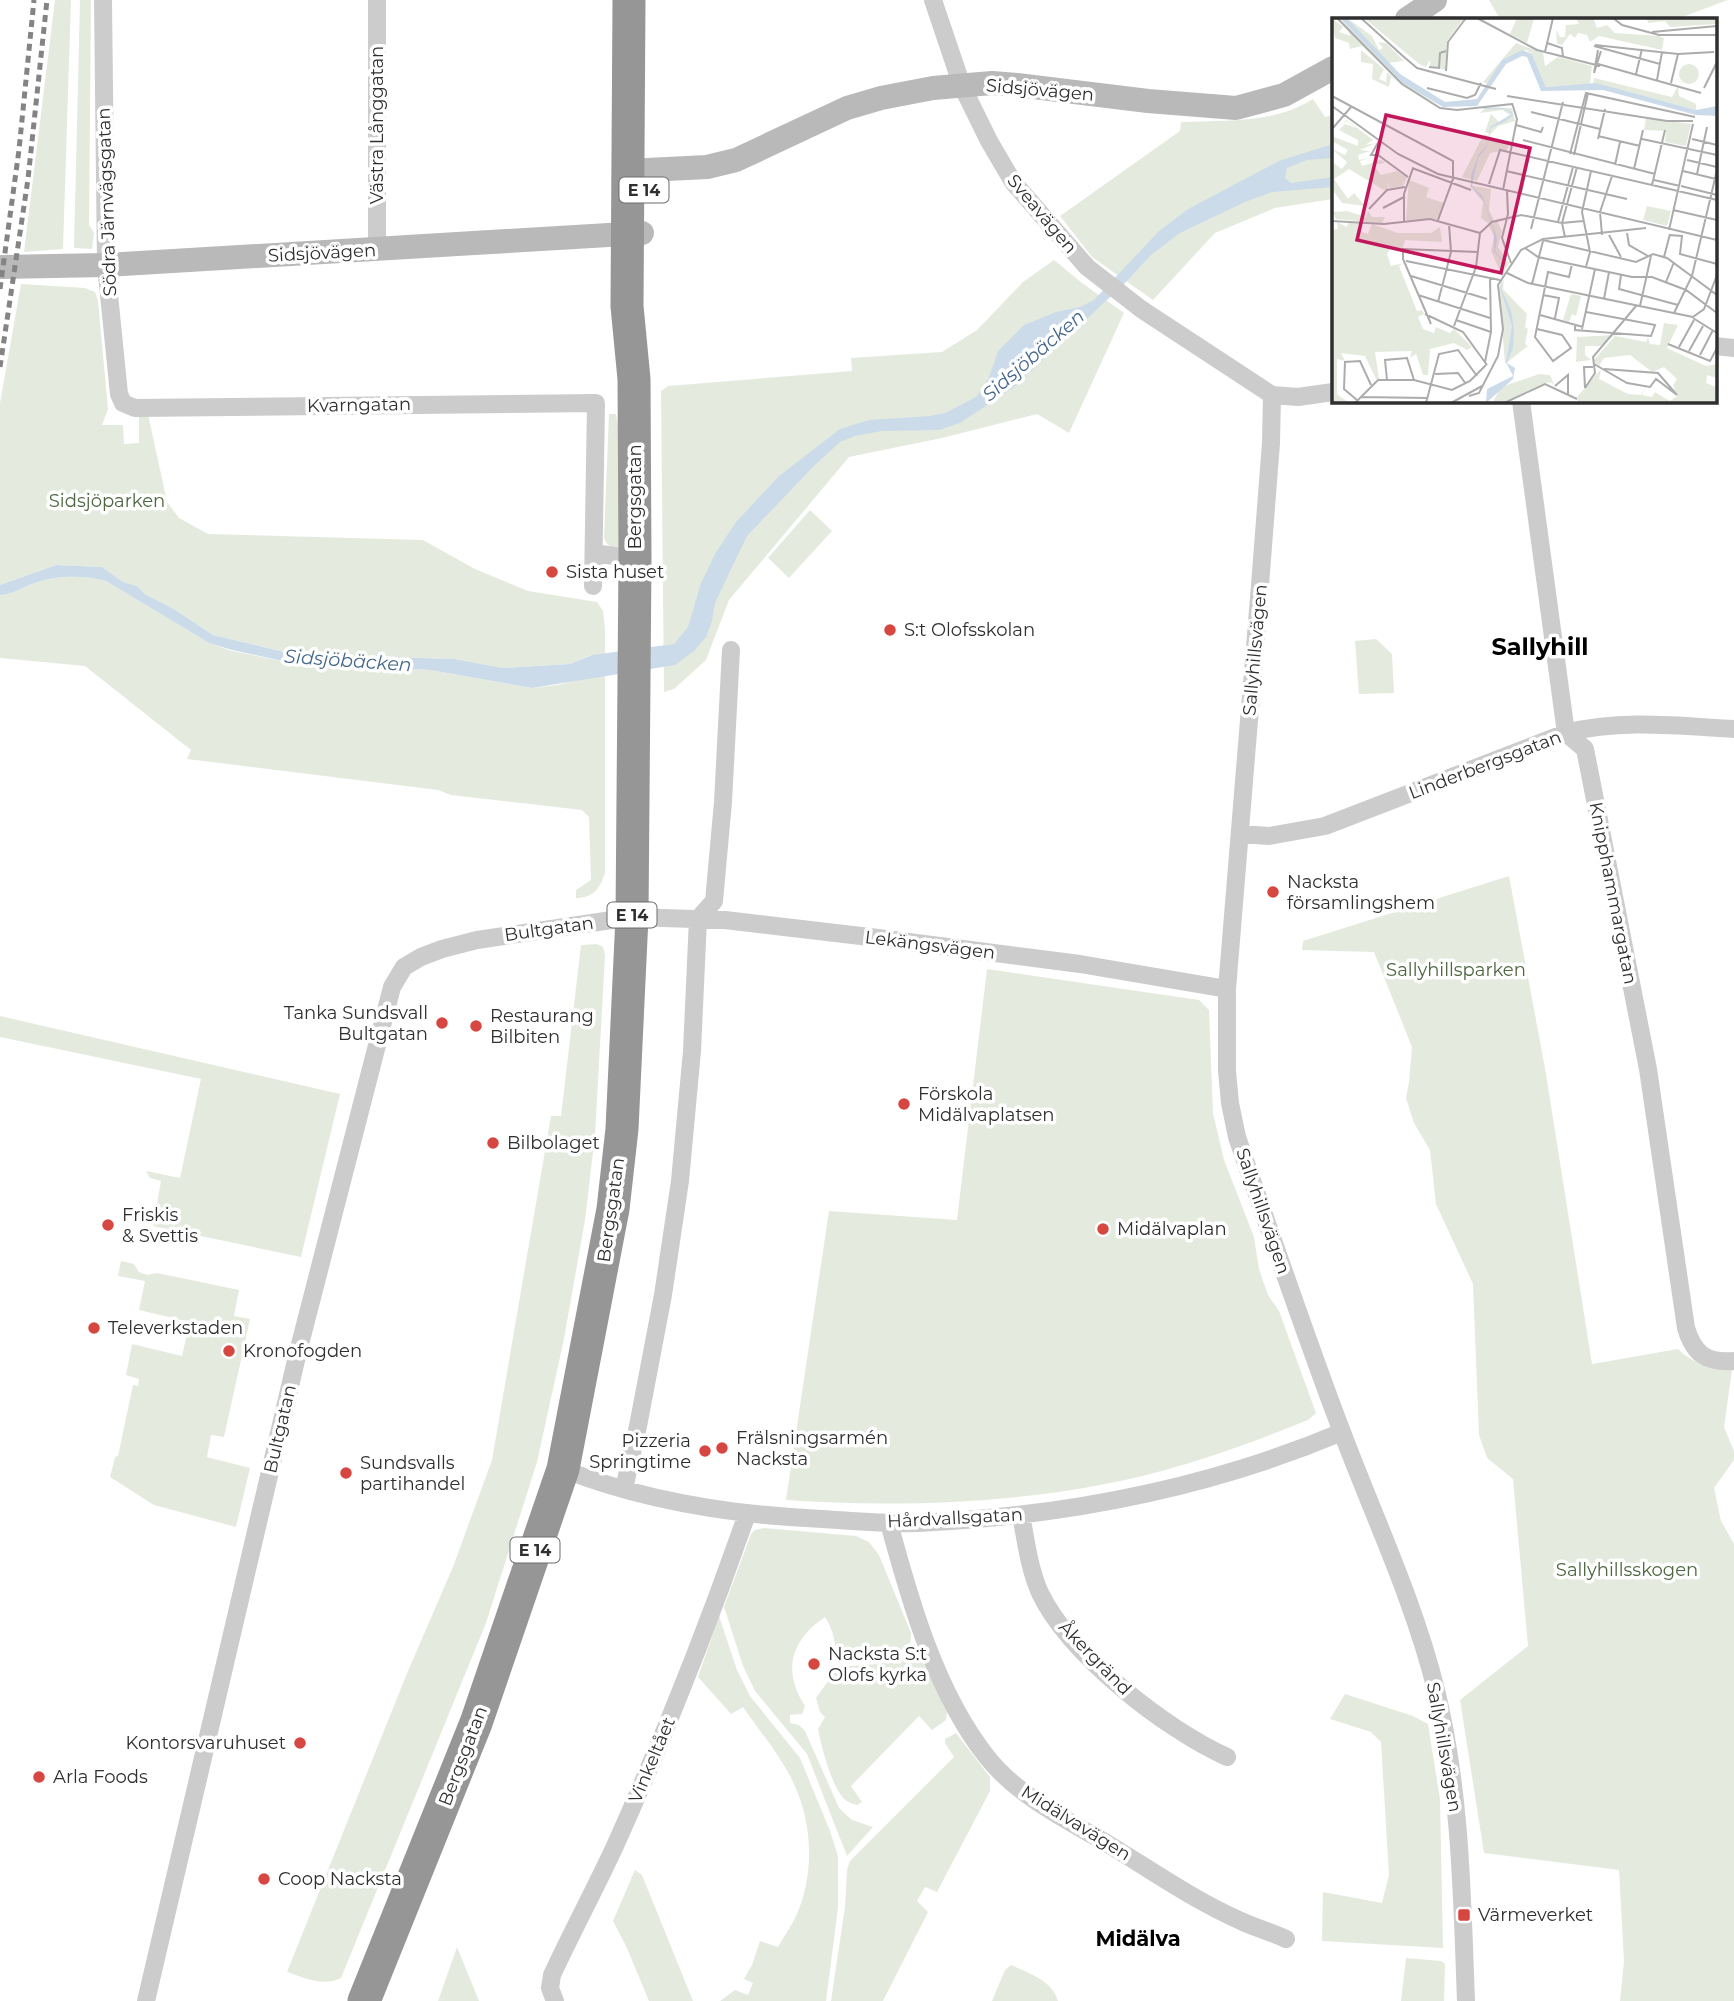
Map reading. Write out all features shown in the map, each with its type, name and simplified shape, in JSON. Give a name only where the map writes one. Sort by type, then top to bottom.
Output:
[{"type":"highway","name":"Bergsgatan","points":[[629,0],[636,171]]},
{"type":"highway","name":"Bergsgatan","points":[[364,2001],[476,1723],[563,1469],[612,1209],[622,1129],[632,917],[634,379],[643,306],[635,234],[646,0]]},
{"type":"street","name":"Södra Järnvägsgatan","points":[[103,0],[106,265],[119,394],[123,403]]},
{"type":"street","name":"Västra Långgatan","points":[[377,0],[377,250]]},
{"type":"street","name":"Sveavägen","points":[[933,0],[962,86],[1013,182],[1091,270],[1135,304],[1272,395]]},
{"type":"street","points":[[1408,18],[1435,0]]},
{"type":"street","name":"Sidsjövägen","points":[[636,171],[707,167],[736,160],[847,108],[933,88],[992,83],[1160,103],[1236,108],[1284,95],[1332,69]]},
{"type":"street","name":"Sidsjövägen","points":[[0,267],[106,265],[635,234]]},
{"type":"street","points":[[1716,346],[1734,348]]},
{"type":"street","points":[[1272,395],[1298,397],[1332,392]]},
{"type":"street","name":"Sallyhillsvägen","points":[[1272,395],[1271,443],[1227,989],[1227,1071],[1230,1103],[1237,1137],[1342,1432],[1422,1638],[1440,1710],[1451,1772],[1463,1898],[1466,2001]]},
{"type":"street","points":[[1521,402],[1566,733]]},
{"type":"street","name":"Kvarngatan","points":[[123,403],[135,408],[596,403],[594,553]]},
{"type":"street","points":[[593,586],[594,553],[635,559]]},
{"type":"street","points":[[624,1489],[663,1295],[680,1181],[692,1051],[698,919],[714,901],[723,802],[731,650]]},
{"type":"street","name":"Linderbergsgatan","points":[[1241,834],[1269,836],[1325,826],[1566,733],[1612,724],[1734,729]]},
{"type":"street","name":"Knipphammargatan","points":[[1566,733],[1585,749],[1648,1069],[1686,1328],[1697,1352],[1709,1359],[1734,1361]]},
{"type":"street","name":"Lekängsvägen","points":[[632,917],[778,926],[1067,962],[1227,989]]},
{"type":"street","name":"Bultgatan","points":[[146,2001],[289,1391],[392,986],[404,967],[442,949],[517,933],[632,917]]},
{"type":"street","name":"Hårdvallsgatan","points":[[563,1469],[624,1489],[687,1504],[747,1514],[918,1523],[1021,1515],[1102,1503],[1196,1481],[1284,1454],[1342,1432]]},
{"type":"street","name":"Vinkeltået","points":[[555,2001],[550,1988],[552,1975],[614,1847],[662,1736],[717,1601],[747,1514]]},
{"type":"street","name":"Åkergränd","points":[[1021,1515],[1033,1574],[1041,1594],[1070,1635],[1110,1677],[1148,1709],[1194,1741],[1227,1757]]},
{"type":"street","name":"Midälvavägen","points":[[889,1522],[911,1600],[940,1676],[960,1719],[988,1759],[1009,1780],[1074,1825],[1242,1922],[1286,1939]]},
{"type":"green space","points":[[55,0],[71,0],[63,249],[24,252]]},
{"type":"green space","points":[[80,0],[91,0],[89,225],[94,233],[92,249],[74,248]]},
{"type":"green space","points":[[1489,0],[1728,0],[1680,18],[1499,18]]},
{"type":"green space","points":[[1313,99],[1325,117],[1332,115],[1332,199],[1275,208],[1215,233],[1153,300],[1092,257],[1060,216],[1180,131],[1181,122],[1266,117],[1298,107]]},
{"type":"green space","points":[[1054,260],[1124,313],[1069,433],[1037,414],[942,438],[849,457],[729,600],[706,660],[674,689],[664,692],[661,391],[668,386],[852,371],[851,358],[942,352],[977,330],[1023,282]]},
{"type":"green space","name":"Sidsjöparken","points":[[21,284],[85,288],[95,292],[108,409],[102,425],[123,425],[124,444],[139,443],[139,414],[148,414],[167,502],[179,518],[208,534],[423,540],[475,569],[528,591],[597,602],[603,611],[605,629],[605,872],[595,891],[576,898],[576,890],[591,880],[589,817],[582,810],[187,759],[191,750],[85,666],[0,658],[0,595],[50,579],[78,577],[106,581],[209,643],[232,651],[292,663],[430,670],[532,688],[592,677],[591,655],[570,664],[503,668],[455,659],[292,654],[213,635],[102,567],[56,565],[0,585],[0,403]]},
{"type":"green space","points":[[609,414],[616,414],[622,455],[621,546],[615,548],[604,538]]},
{"type":"green space","points":[[810,510],[832,531],[789,578],[768,558]]},
{"type":"green space","points":[[1376,639],[1392,654],[1394,693],[1359,694],[1355,641]]},
{"type":"green space","name":"Sallyhillsskogen","points":[[1509,876],[1545,1068],[1592,1364],[1678,1349],[1703,1364],[1732,1370],[1724,1427],[1734,1451],[1734,1460],[1714,1488],[1721,1521],[1734,1544],[1734,2001],[1620,2001],[1624,1961],[1619,1870],[1484,1853],[1460,1700],[1528,1646],[1513,1479],[1487,1458],[1479,1435],[1473,1284],[1436,1204],[1430,1150],[1414,1123],[1406,1098],[1412,1047],[1374,952],[1302,950],[1303,941]]},
{"type":"green space","points":[[597,944],[603,947],[605,955],[595,1135],[585,1220],[564,1339],[537,1462],[486,1623],[341,1978],[327,1982],[307,1979],[287,1972],[408,1671],[453,1567],[492,1460],[551,1116],[561,1116],[581,945]]},
{"type":"green space","name":"Midälvaplan","points":[[987,969],[1199,1000],[1209,1010],[1213,1113],[1224,1160],[1254,1237],[1259,1269],[1268,1295],[1279,1311],[1316,1413],[1308,1420],[1231,1449],[1179,1466],[1100,1485],[1023,1496],[943,1502],[786,1500],[829,1211],[957,1220]]},
{"type":"green space","points":[[0,1016],[340,1094],[301,1257],[153,1226],[161,1181],[150,1178],[146,1171],[180,1178],[201,1079],[0,1037]]},
{"type":"green space","points":[[121,1261],[134,1264],[139,1272],[147,1275],[157,1273],[239,1290],[234,1316],[250,1319],[224,1437],[211,1435],[207,1457],[250,1468],[236,1527],[154,1505],[110,1477],[115,1457],[118,1456],[133,1385],[138,1386],[139,1379],[126,1375],[132,1344],[182,1356],[190,1322],[139,1310],[145,1281],[118,1276]]},
{"type":"green space","points":[[764,1528],[856,1536],[869,1542],[879,1555],[911,1633],[910,1647],[882,1655],[836,1661],[834,1638],[825,1617],[804,1636],[794,1657],[794,1681],[805,1706],[802,1714],[790,1715],[790,1723],[799,1725],[805,1731],[839,1808],[852,1820],[873,1827],[847,1856],[807,1754],[755,1691],[743,1666],[724,1607],[751,1534]]},
{"type":"green space","points":[[719,1616],[737,1670],[750,1696],[800,1758],[838,1856],[838,1908],[826,2001],[720,2001],[735,1990],[748,1995],[753,1983],[744,1979],[760,1941],[778,1947],[797,1914],[807,1879],[809,1843],[797,1790],[773,1748],[743,1707],[731,1714],[698,1677]]},
{"type":"green space","points":[[913,1654],[924,1664],[947,1712],[946,1720],[932,1730],[919,1716],[851,1786],[862,1802],[857,1805],[851,1803],[837,1789],[828,1768],[818,1729],[825,1717],[820,1712],[816,1698],[831,1677],[834,1667],[878,1664]]},
{"type":"green space","points":[[1345,1694],[1413,1716],[1428,1724],[1440,1799],[1443,1948],[1322,1941],[1323,1892],[1382,1903],[1389,1875],[1381,1742],[1371,1732],[1330,1719]]},
{"type":"green space","points":[[956,1733],[990,1777],[990,1791],[937,1892],[925,1887],[917,1901],[928,1912],[883,2001],[831,2001],[850,1861],[954,1757],[945,1739]]},
{"type":"green space","points":[[635,1870],[642,1875],[693,2001],[649,2001],[613,1921]]},
{"type":"green space","points":[[457,1947],[479,2001],[438,2001]]},
{"type":"green space","points":[[1406,1958],[1441,1961],[1445,1964],[1444,2001],[1401,2001]]},
{"type":"green space","points":[[1011,1965],[1046,1983],[1058,2001],[992,2001],[1005,1970]]},
{"type":"water","name":"Sidsjöbäcken","points":[[1332,144],[1332,158],[1307,160],[1287,168],[1285,178],[1291,183],[1332,177],[1332,187],[1273,192],[1245,202],[1180,233],[1151,255],[1124,284],[1013,388],[960,423],[939,430],[882,431],[840,442],[747,536],[715,603],[706,637],[694,651],[675,665],[532,688],[430,670],[292,663],[232,650],[209,643],[106,581],[97,579],[50,579],[0,595],[0,585],[56,565],[102,567],[213,635],[292,654],[455,659],[503,668],[570,664],[592,655],[674,644],[688,627],[701,583],[715,554],[736,522],[779,476],[840,429],[869,420],[945,413],[976,397],[988,380],[998,351],[1024,325],[1094,300],[1159,231],[1188,209],[1279,161]]},
{"type":"railway","points":[[0,289],[19,150],[34,0]]},
{"type":"railway","points":[[0,367],[28,179],[47,0]]},
{"type":"place","name":"Sista huset","points":[[552,572]]},
{"type":"place","name":"S:t Olofsskolan","points":[[890,630]]},
{"type":"place","name":"Nacksta församlingshem","points":[[1273,892]]},
{"type":"place","name":"Tanka Sundsvall Bultgatan","points":[[442,1023]]},
{"type":"place","name":"Restaurang Bilbiten","points":[[476,1026]]},
{"type":"place","name":"Förskola Midälvaplatsen","points":[[904,1104]]},
{"type":"place","name":"Bilbolaget","points":[[493,1143]]},
{"type":"place","name":"Friskis & Svettis","points":[[108,1225]]},
{"type":"place","name":"Midälvaplan","points":[[1103,1229]]},
{"type":"place","name":"Televerkstaden","points":[[94,1328]]},
{"type":"place","name":"Kronofogden","points":[[229,1351]]},
{"type":"place","name":"Frälsningsarmén Nacksta","points":[[722,1448]]},
{"type":"place","name":"Pizzeria Springtime","points":[[705,1451]]},
{"type":"place","name":"Sundsvalls partihandel","points":[[346,1473]]},
{"type":"place","name":"Nacksta S:t Olofs kyrka","points":[[814,1664]]},
{"type":"place","name":"Kontorsvaruhuset","points":[[300,1743]]},
{"type":"place","name":"Arla Foods","points":[[39,1777]]},
{"type":"place","name":"Coop Nacksta","points":[[264,1879]]},
{"type":"place","name":"Värmeverket","points":[[1464,1915]]},
{"type":"district","name":"Sallyhill","points":[[1540,647]]},
{"type":"district","name":"Midälva","points":[[1138,1939]]},
{"type":"park label","name":"Sallyhillsparken","points":[[1456,970]]}]
